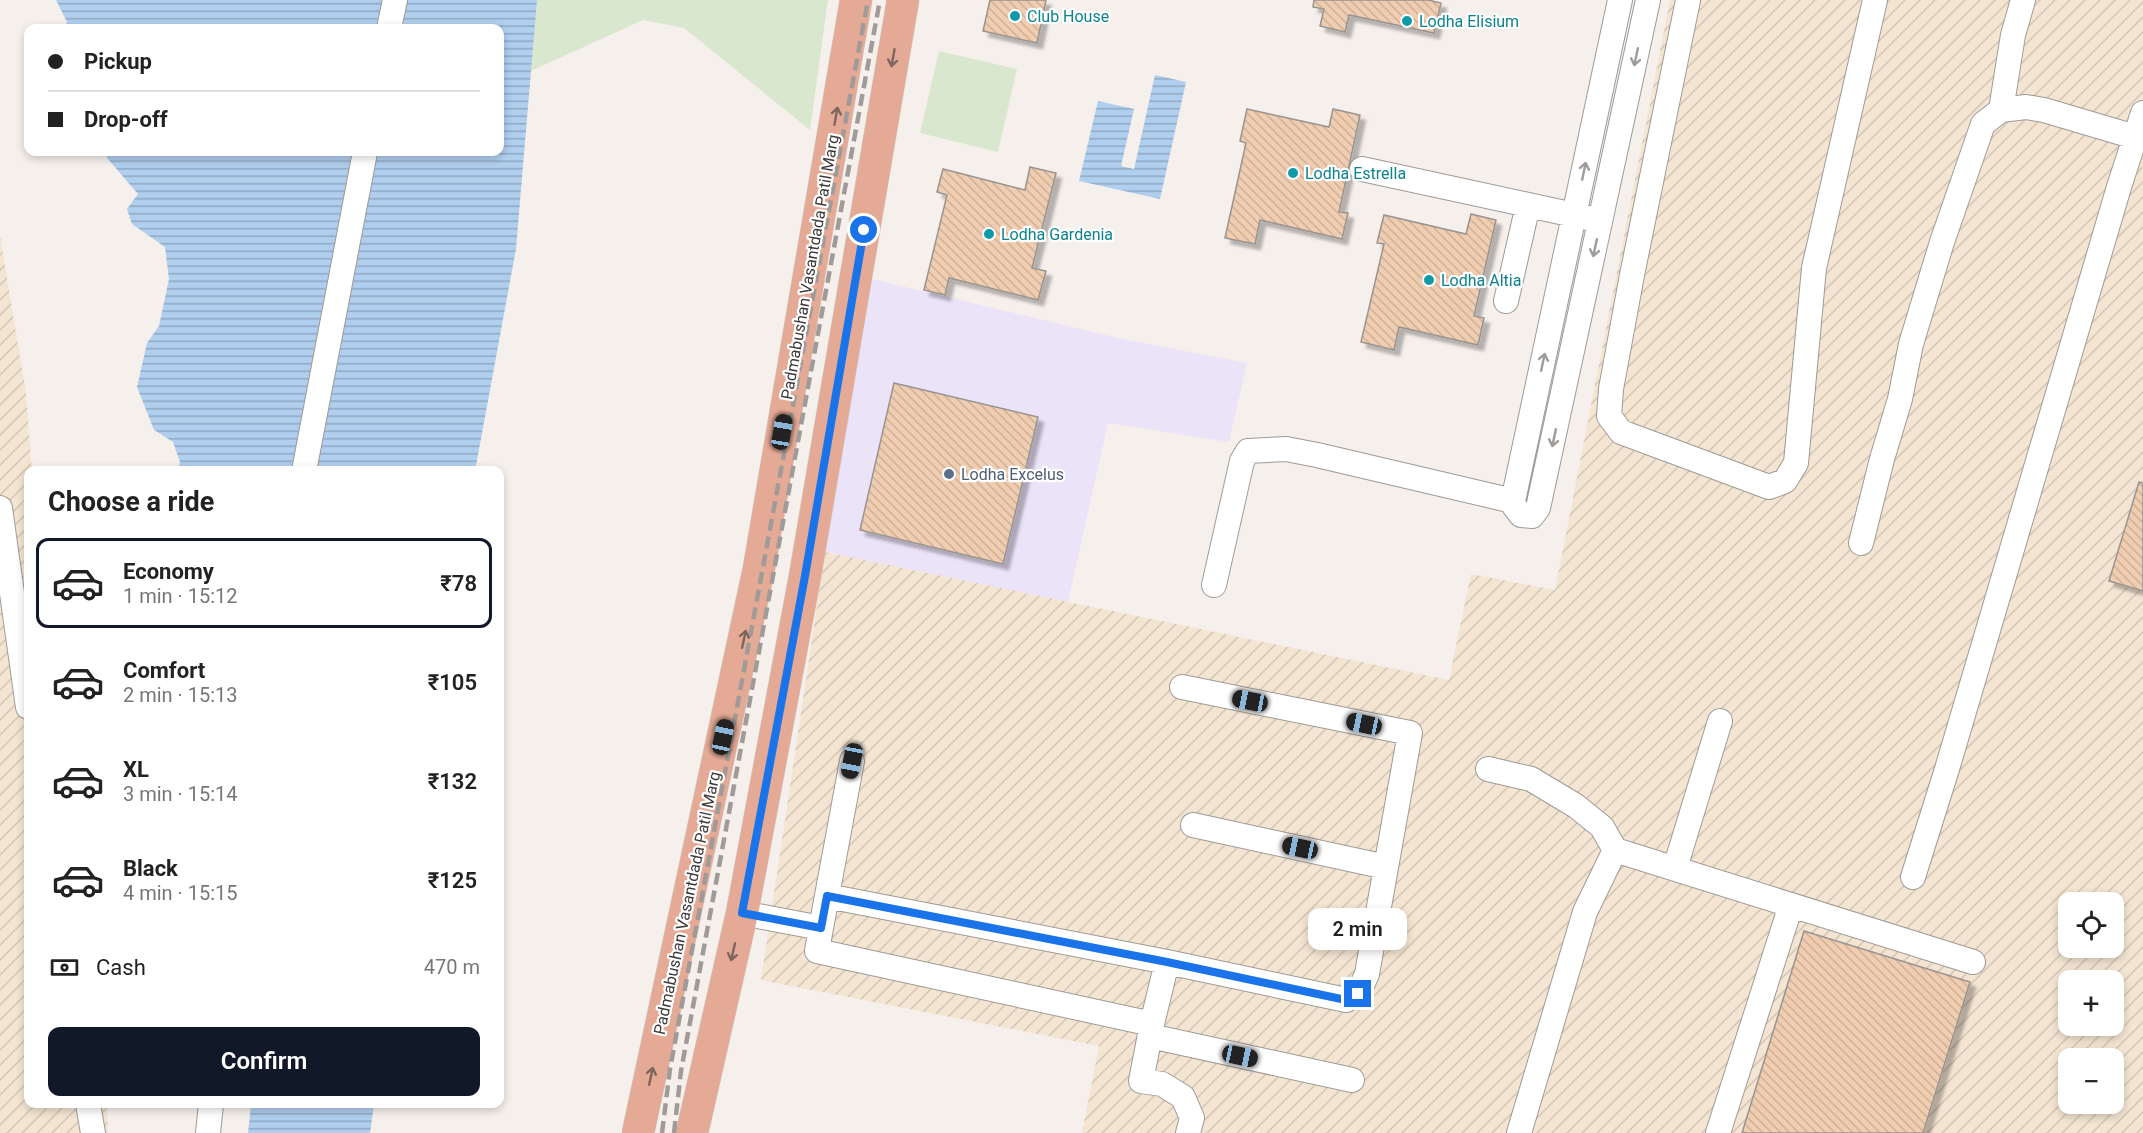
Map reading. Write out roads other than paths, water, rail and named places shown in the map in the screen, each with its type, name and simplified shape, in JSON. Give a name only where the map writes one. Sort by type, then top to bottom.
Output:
[{"type":"main road","name":"Padmabushan Vasantdada Patil Marg","points":[[638,1133],[761,556],[856,0]]},
{"type":"main road","points":[[692,1133],[742,913],[805,576],[903,0]]},
{"type":"main road","points":[[734,682],[782,694]]},
{"type":"main road","points":[[723,737],[772,748]]},
{"type":"lane","points":[[390,24],[394,0]]},
{"type":"lane","points":[[1620,0],[1514,501],[1514,506],[1521,515],[1532,516],[1539,508],[1648,0]]},
{"type":"lane","points":[[1688,0],[1632,275],[1611,389],[1609,416],[1621,432],[1769,488],[1785,481],[1796,463],[1814,268],[1875,0]]},
{"type":"lane","points":[[2001,110],[2013,35],[2023,0]]},
{"type":"lane","points":[[1861,543],[1900,399],[1911,344],[1942,242],[1983,124],[2001,110],[2026,107],[2044,110],[2135,137]]},
{"type":"lane","points":[[1913,877],[2143,113]]},
{"type":"lane","points":[[305,466],[364,156]]},
{"type":"lane","points":[[1362,169],[1600,220]]},
{"type":"lane","points":[[1506,301],[1528,205]]},
{"type":"lane","points":[[1214,585],[1242,461],[1248,451],[1286,449],[1514,501]]},
{"type":"lane","points":[[0,508],[24,679]]},
{"type":"lane","points":[[827,896],[1167,962],[1346,1000],[1358,994],[1367,974],[1410,733],[1182,687]]},
{"type":"lane","points":[[1675,868],[1720,721]]},
{"type":"lane","points":[[852,761],[817,951],[1352,1080]]},
{"type":"lane","points":[[1488,769],[1531,779],[1576,806],[1602,827],[1615,850],[1973,962]]},
{"type":"lane","points":[[1193,825],[1386,867]]},
{"type":"lane","points":[[1519,1133],[1585,912],[1615,850]]},
{"type":"lane","points":[[1718,1133],[1791,905]]},
{"type":"lane","points":[[742,913],[821,928]]},
{"type":"lane","points":[[1167,962],[1142,1081],[1162,1084],[1183,1097],[1192,1118],[1188,1133]]},
{"type":"lane","points":[[89,1108],[93,1133]]},
{"type":"lane","points":[[208,1133],[211,1108]]},
{"type":"water","points":[[56,0],[537,0],[516,249],[476,466],[179,466],[180,462],[173,442],[154,430],[137,387],[147,343],[159,326],[169,279],[165,247],[132,224],[127,209],[138,194],[107,156],[504,156],[504,24],[66,24],[67,22]]},
{"type":"water","points":[[1155,75],[1186,82],[1160,199],[1079,181],[1098,101],[1134,109],[1121,166],[1134,169]]},
{"type":"water","points":[[251,1108],[373,1108],[370,1133],[248,1133]]},
{"type":"railway","points":[[662,1133],[670,1069],[868,0]]},
{"type":"railway","points":[[674,1133],[681,1071],[880,0]]},
{"type":"place","name":"Club House","points":[[1015,16]]},
{"type":"place","name":"Lodha Elisium","points":[[1407,21]]},
{"type":"place","name":"Lodha Estrella","points":[[1293,173]]},
{"type":"place","name":"Lodha Gardenia","points":[[989,234]]},
{"type":"place","name":"Lodha Altia","points":[[1429,280]]},
{"type":"place","name":"Lodha Excelus","points":[[949,474]]}]
